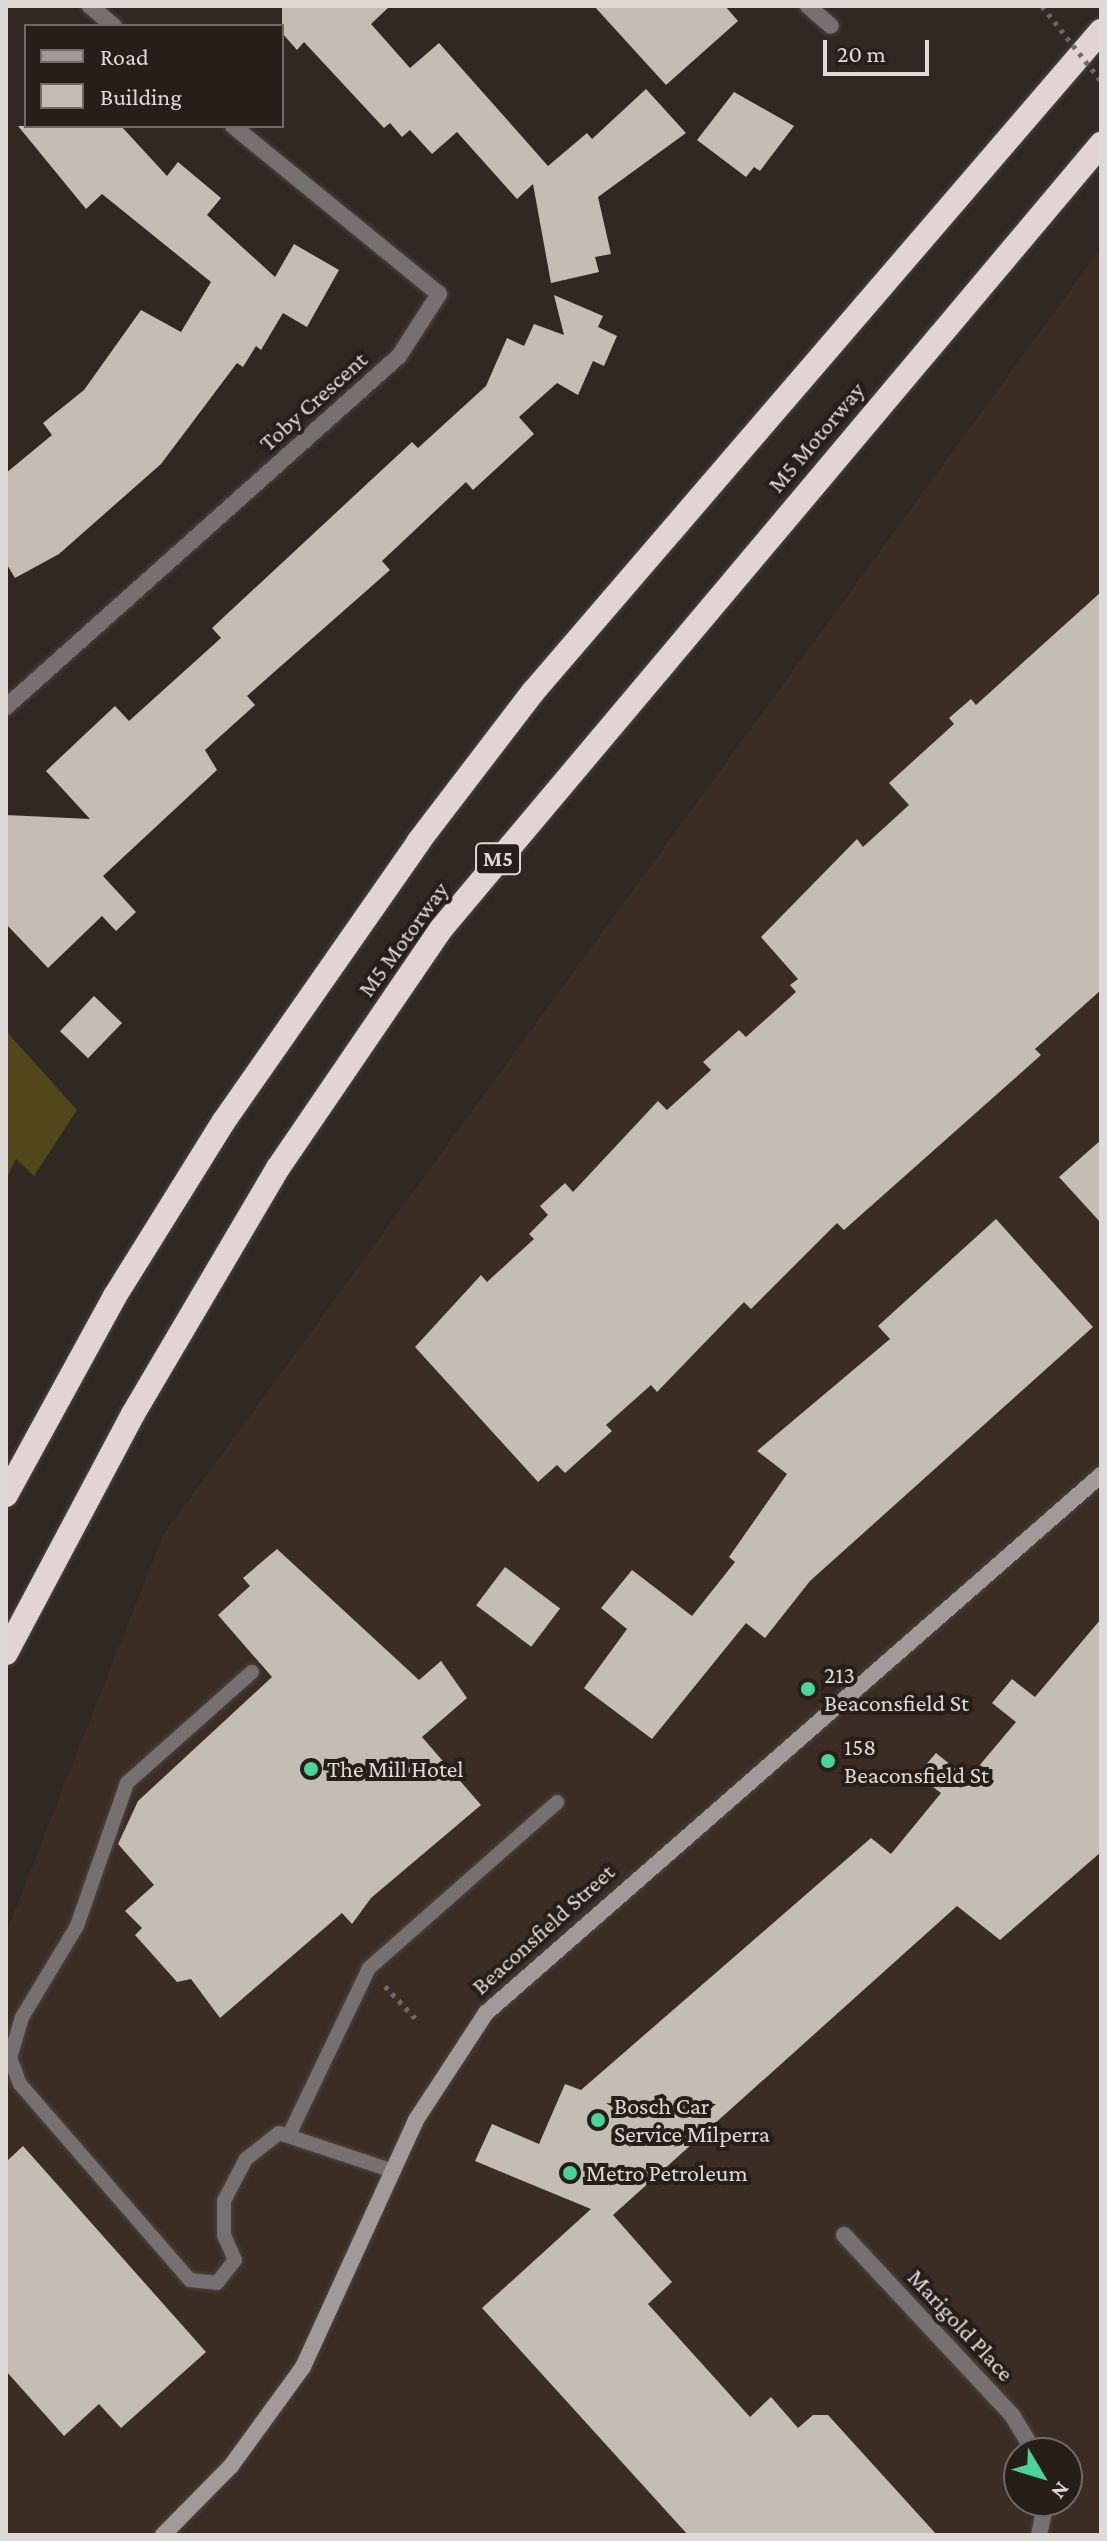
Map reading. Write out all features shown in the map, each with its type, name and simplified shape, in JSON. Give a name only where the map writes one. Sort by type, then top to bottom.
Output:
[{"type":"highway","name":"M5 Motorway","points":[[6,1495],[115,1296],[224,1121],[419,841],[533,692],[1101,31]]},
{"type":"highway","name":"M5 Motorway","points":[[6,1653],[133,1414],[270,1182],[441,929],[1101,144]]},
{"type":"main road","name":"Beaconsfield Street","points":[[163,2535],[231,2466],[303,2367],[393,2171],[446,2065],[530,1968],[1101,1475]]},
{"type":"street","points":[[90,6],[112,24]]},
{"type":"street","points":[[808,6],[831,26]]},
{"type":"street","name":"Toby Crescent","points":[[6,707],[399,356],[439,294],[235,128]]},
{"type":"street","name":"Marigold Place","points":[[844,2235],[1012,2415],[1025,2437]]},
{"type":"lane","points":[[252,1672],[127,1783],[77,1926],[22,2017],[10,2058],[20,2084],[190,2280],[217,2283],[235,2260],[224,2235],[224,2201],[246,2159],[279,2133],[393,2171]]},
{"type":"lane","points":[[289,2135],[369,1968],[557,1802]]},
{"type":"path","points":[[1042,6],[1101,81]]},
{"type":"path","points":[[385,1985],[416,2019]]},
{"type":"shaded area","points":[[1101,248],[1101,2535],[6,2535],[6,1933],[163,1535]]},
{"type":"shaded area","points":[[6,1031],[77,1110],[34,1176],[16,1159],[6,1179]]},
{"type":"building","points":[[282,6],[390,6],[371,24],[410,68],[439,43],[548,166],[587,133],[592,139],[646,89],[686,133],[598,197],[611,254],[595,257],[599,272],[551,283],[533,184],[517,199],[457,132],[432,154],[410,130],[402,137],[390,123],[384,128],[304,42],[297,50],[284,35]]},
{"type":"building","points":[[594,6],[725,6],[738,21],[666,85]]},
{"type":"building","points":[[734,92],[794,126],[760,171],[754,167],[746,177],[697,140]]},
{"type":"building","points":[[18,126],[123,128],[167,176],[178,162],[221,198],[207,215],[275,277],[294,244],[339,270],[307,327],[283,313],[261,350],[256,346],[243,367],[237,363],[161,464],[59,554],[15,578],[6,563],[6,473],[52,435],[43,423],[84,390],[141,310],[181,332],[211,282],[102,194],[86,209]]},
{"type":"building","points":[[554,295],[603,316],[598,327],[617,336],[604,366],[593,361],[578,395],[557,383],[519,417],[534,434],[473,490],[466,482],[382,561],[390,570],[247,696],[255,705],[205,750],[217,770],[103,876],[136,912],[116,931],[102,916],[48,968],[6,924],[6,815],[90,819],[46,771],[115,706],[129,721],[221,638],[212,628],[412,442],[418,448],[486,386],[507,338],[524,346],[534,324],[564,335]]},
{"type":"building","points":[[1101,592],[1101,990],[1035,1049],[1041,1055],[844,1230],[837,1223],[751,1309],[744,1302],[657,1392],[651,1385],[606,1425],[612,1431],[565,1473],[557,1465],[538,1482],[415,1347],[481,1275],[487,1282],[534,1239],[529,1234],[548,1215],[540,1206],[565,1183],[573,1192],[658,1101],[667,1110],[711,1070],[703,1062],[739,1030],[746,1037],[796,992],[790,985],[798,979],[761,937],[857,839],[863,847],[909,805],[889,783],[954,724],[949,718],[971,699],[976,705]]},
{"type":"building","points":[[94,996],[122,1023],[88,1058],[60,1031]]},
{"type":"building","points":[[1101,1140],[1101,1223],[1059,1177]]},
{"type":"building","points":[[996,1219],[1093,1327],[810,1581],[765,1638],[746,1623],[652,1739],[584,1688],[627,1629],[601,1608],[632,1570],[692,1616],[735,1562],[729,1557],[787,1474],[757,1451],[890,1339],[878,1326]]},
{"type":"building","name":"The Mill Hotel","points":[[277,1549],[419,1680],[441,1661],[467,1698],[422,1737],[481,1805],[371,1898],[352,1924],[342,1913],[220,2018],[191,1979],[177,1982],[135,1935],[142,1928],[125,1911],[154,1885],[118,1844],[138,1801],[272,1677],[218,1615],[250,1586],[243,1578]]},
{"type":"building","points":[[505,1567],[560,1609],[531,1647],[476,1605]]},
{"type":"building","points":[[1101,1619],[1101,1852],[1000,1940],[957,1906],[613,2215],[672,2282],[648,2304],[750,2417],[771,2397],[798,2428],[813,2415],[828,2415],[937,2535],[688,2535],[482,2308],[591,2209],[475,2161],[492,2124],[539,2144],[565,2084],[581,2090],[871,1838],[891,1854],[941,1793],[917,1775],[936,1753],[968,1779],[1016,1722],[992,1703],[1012,1679],[1035,1697]]},
{"type":"building","points":[[23,2146],[206,2352],[121,2428],[99,2404],[64,2436],[6,2371],[6,2162]]},
{"type":"place","name":"213 Beaconsfield St","points":[[808,1689]]},
{"type":"place","name":"158 Beaconsfield St","points":[[828,1761]]},
{"type":"place","name":"The Mill Hotel","points":[[311,1769]]},
{"type":"place","name":"Bosch Car Service Milperra","points":[[598,2120]]},
{"type":"place","name":"Metro Petroleum","points":[[570,2173]]}]
